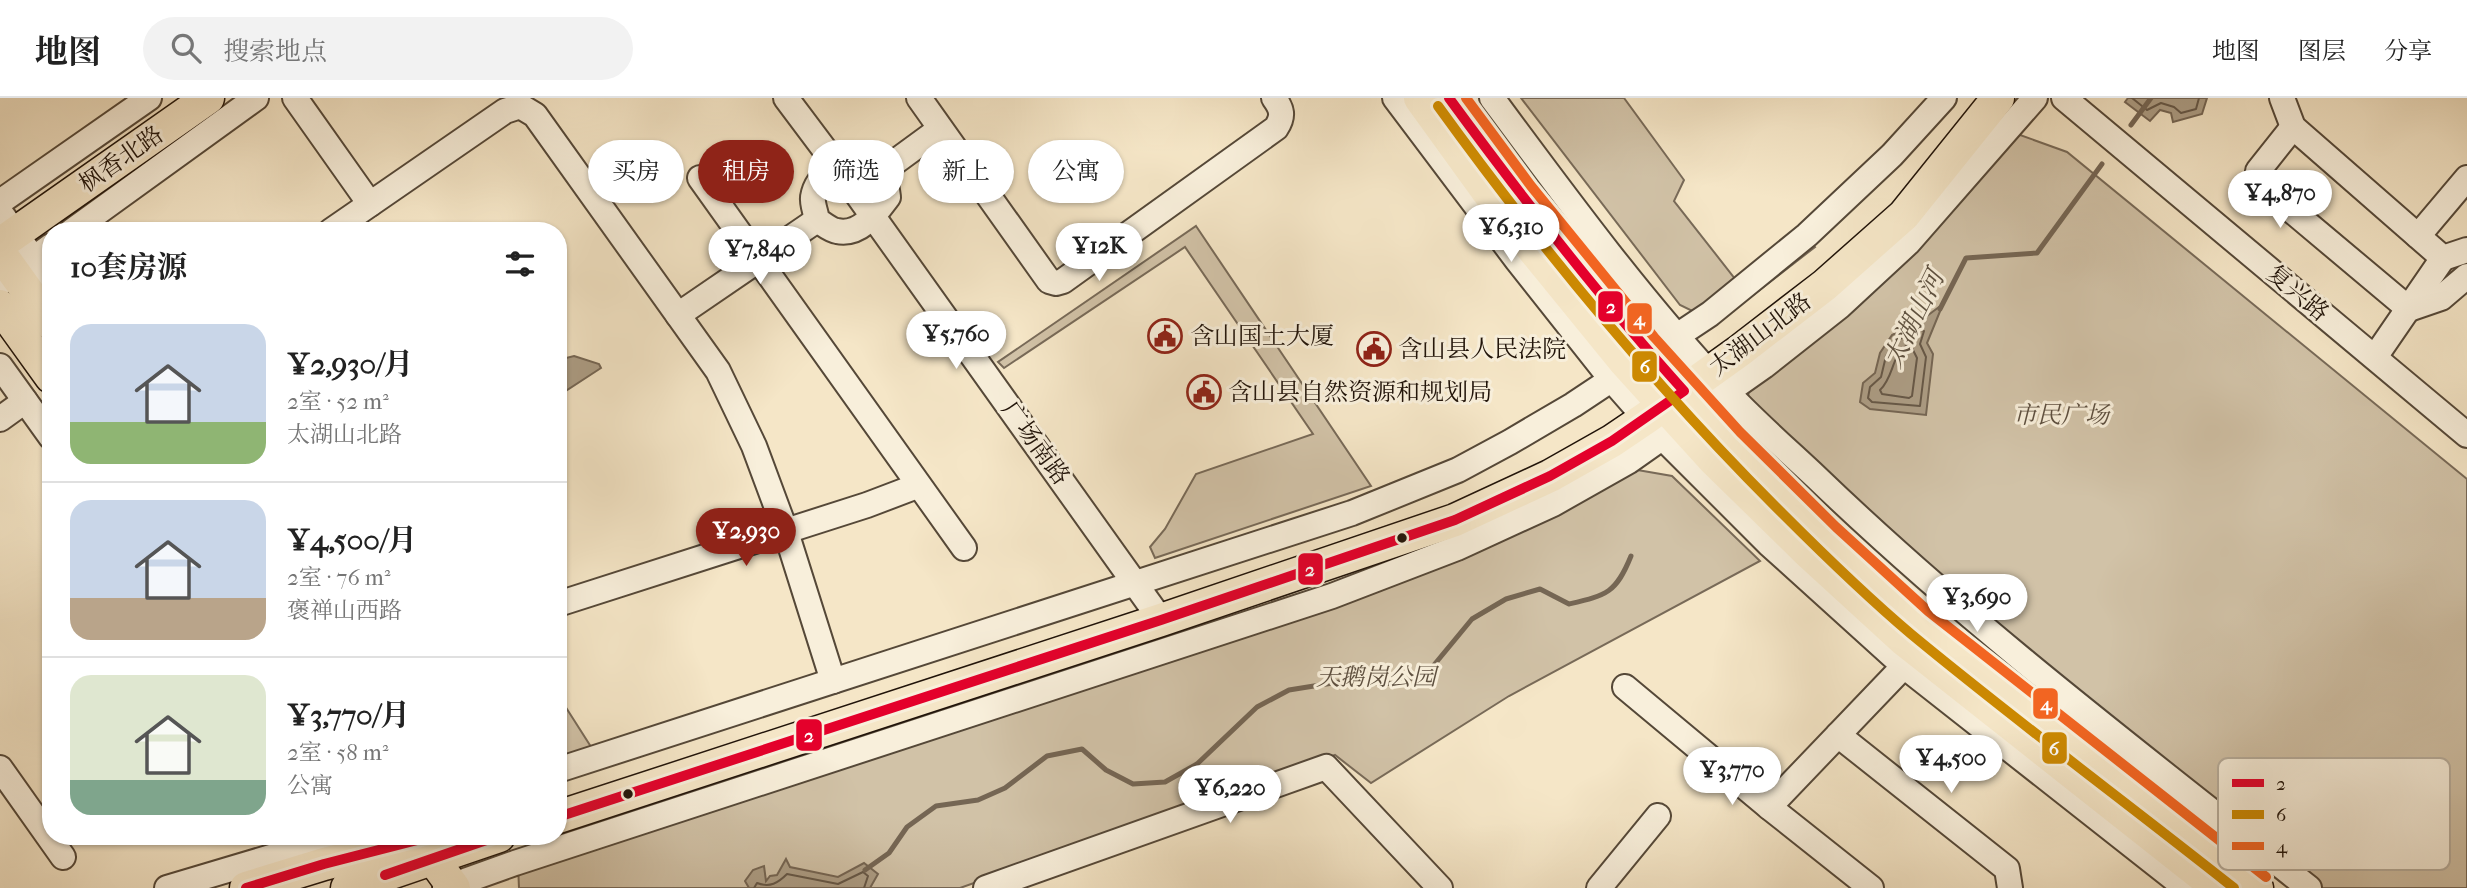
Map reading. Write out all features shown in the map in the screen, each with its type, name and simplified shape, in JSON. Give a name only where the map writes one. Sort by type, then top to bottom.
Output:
[{"type":"main road","name":"枫香北路","points":[[50,222],[208,98]]},
{"type":"main road","points":[[1420,98],[1501,210],[1713,459],[1903,640],[2218,888]]},
{"type":"main road","points":[[1449,98],[1520,195],[1657,396],[1730,442],[1826,537],[1919,622],[2218,857]]},
{"type":"main road","name":"太湖山北路","points":[[1702,365],[1889,201],[1972,98]]},
{"type":"main road","name":"太湖山北路","points":[[567,793],[1148,602],[1455,520],[1549,476],[1612,442],[1657,396],[1825,285],[1904,215],[1998,98]]},
{"type":"main road","name":"枫香北路","points":[[14,250],[42,228]]},
{"type":"main road","points":[[14,250],[42,306]]},
{"type":"main road","points":[[0,306],[42,364]]},
{"type":"main road","name":"太湖山北路","points":[[567,814],[1148,602]]},
{"type":"main road","points":[[246,888],[351,861],[448,845]]},
{"type":"main road","points":[[420,850],[462,885]]},
{"type":"main road","points":[[2234,870],[2257,888]]},
{"type":"street","points":[[0,202],[149,98]]},
{"type":"street","points":[[84,222],[256,98]]},
{"type":"street","points":[[295,98],[370,204]]},
{"type":"street","name":"广场南路","points":[[786,98],[818,140]]},
{"type":"street","points":[[919,98],[1049,281],[1056,283],[1063,281],[1276,128],[1282,120],[1282,109],[1274,98]]},
{"type":"street","points":[[1395,98],[1517,261],[1657,396],[1769,544],[1904,666],[2186,888]]},
{"type":"street","points":[[1492,98],[1702,365],[1863,523],[1968,616],[2218,816]]},
{"type":"street","points":[[1702,365],[1710,314],[1807,235],[1892,155],[1944,98]]},
{"type":"street","points":[[567,767],[833,681],[1148,602],[1458,470],[1531,430],[1657,396],[1702,365],[1840,306],[1908,243],[2035,98]]},
{"type":"street","name":"复兴路","points":[[2064,98],[2467,435]]},
{"type":"street","points":[[2282,98],[2294,127],[2443,258]]},
{"type":"street","points":[[344,222],[505,111],[520,106],[535,115],[718,371],[754,446],[786,532],[833,681]]},
{"type":"street","points":[[2294,127],[2258,171],[2260,184],[2409,309]]},
{"type":"street","points":[[904,155],[940,129]]},
{"type":"street","points":[[2418,236],[2467,178]]},
{"type":"street","points":[[717,203],[964,548]]},
{"type":"street","points":[[814,203],[817,220],[836,232],[853,231],[874,217],[884,203]]},
{"type":"street","name":"广场南路","points":[[864,203],[1148,602]]},
{"type":"street","points":[[678,315],[817,220]]},
{"type":"street","points":[[14,250],[42,275]]},
{"type":"street","points":[[2375,356],[2443,258],[2467,250]]},
{"type":"street","points":[[2409,309],[2441,298],[2467,276]]},
{"type":"street","points":[[0,366],[42,425]]},
{"type":"street","points":[[462,885],[1332,596],[1457,548],[1553,504],[1629,461],[1657,396]]},
{"type":"street","points":[[0,419],[25,401]]},
{"type":"street","points":[[567,601],[786,532],[918,486]]},
{"type":"street","points":[[1769,807],[1904,666]]},
{"type":"street","points":[[1625,687],[1871,888]]},
{"type":"street","points":[[1838,735],[2007,869],[2010,888]]},
{"type":"street","points":[[986,888],[1033,880],[1326,767],[1440,888]]},
{"type":"street","points":[[0,768],[42,827]]},
{"type":"street","points":[[1599,888],[1657,816]]},
{"type":"street","points":[[55,845],[63,857]]},
{"type":"street","points":[[167,888],[351,861]]},
{"type":"street","points":[[2286,870],[2309,888]]},
{"type":"green space","points":[[1521,98],[1624,98],[1684,180],[1674,201],[1743,289],[1808,238],[1815,247],[1717,323],[1680,305]]},
{"type":"green space","name":"市民广场","points":[[2009,131],[2067,152],[2467,479],[2467,888],[2318,888],[2296,870],[2450,870],[2450,758],[2218,758],[2218,808],[1914,564],[1748,399],[1750,376]]},
{"type":"green space","points":[[1196,226],[1371,486],[1155,558],[1150,547],[1165,529],[1196,474],[1313,434],[1185,247],[1004,368],[998,362]]},
{"type":"green space","name":"天鹅岗公园","points":[[1626,468],[1672,476],[1760,561],[1509,696],[1371,783],[1335,755],[960,888],[519,888],[518,865],[1473,552]]},
{"type":"green space","points":[[567,709],[593,750],[567,758]]},
{"type":"water","points":[[2128,98],[2207,98],[2202,114],[2173,122],[2171,113],[2160,110],[2150,121],[2125,102]]},
{"type":"water","points":[[1943,304],[1927,343],[1933,354],[1926,415],[1870,409],[1860,402],[1863,383],[1875,373],[1880,353],[1892,335],[1923,319]]},
{"type":"water","points":[[574,356],[599,364],[601,368],[567,390],[567,358]]},
{"type":"water","points":[[786,859],[790,867],[838,877],[864,863],[878,874],[870,888],[749,888],[745,881],[753,870],[764,866],[766,881],[770,876],[777,875]]},
{"type":"waterway","name":"太湖山河","points":[[2131,125],[2151,98]]},
{"type":"waterway","name":"太湖山河","points":[[1940,309],[1966,258],[2037,253],[2102,164]]},
{"type":"waterway","name":"太湖山河","points":[[865,870],[889,853],[907,827],[936,806],[978,800],[1005,788],[1047,756],[1082,749],[1106,770],[1133,784],[1165,782],[1197,764],[1257,707],[1289,690],[1345,681],[1398,684],[1429,671],[1472,619],[1506,599],[1540,589],[1569,604],[1593,598],[1615,585],[1631,556]]},
{"type":"transit line","name":"2","points":[[567,814],[1161,620],[1455,520],[1550,476],[1612,441],[1684,391],[1563,248],[1449,98]]},
{"type":"transit line","name":"4","points":[[1466,98],[1531,186],[1654,337],[1740,432],[1836,527],[1928,611],[2218,839]]},
{"type":"transit line","name":"6","points":[[1438,106],[1518,213],[1602,317],[1690,417],[1814,545],[1911,634],[2234,888]]},
{"type":"transit line","name":"2","points":[[246,888],[398,845]]},
{"type":"transit line","name":"2","points":[[385,875],[472,845]]},
{"type":"transit line","name":"4","points":[[2257,870],[2266,877]]},
{"type":"place","name":"含山国土大厦","points":[[1165,336]]},
{"type":"place","name":"含山县人民法院","points":[[1374,349]]},
{"type":"place","name":"含山县自然资源和规划局","points":[[1204,392]]}]
